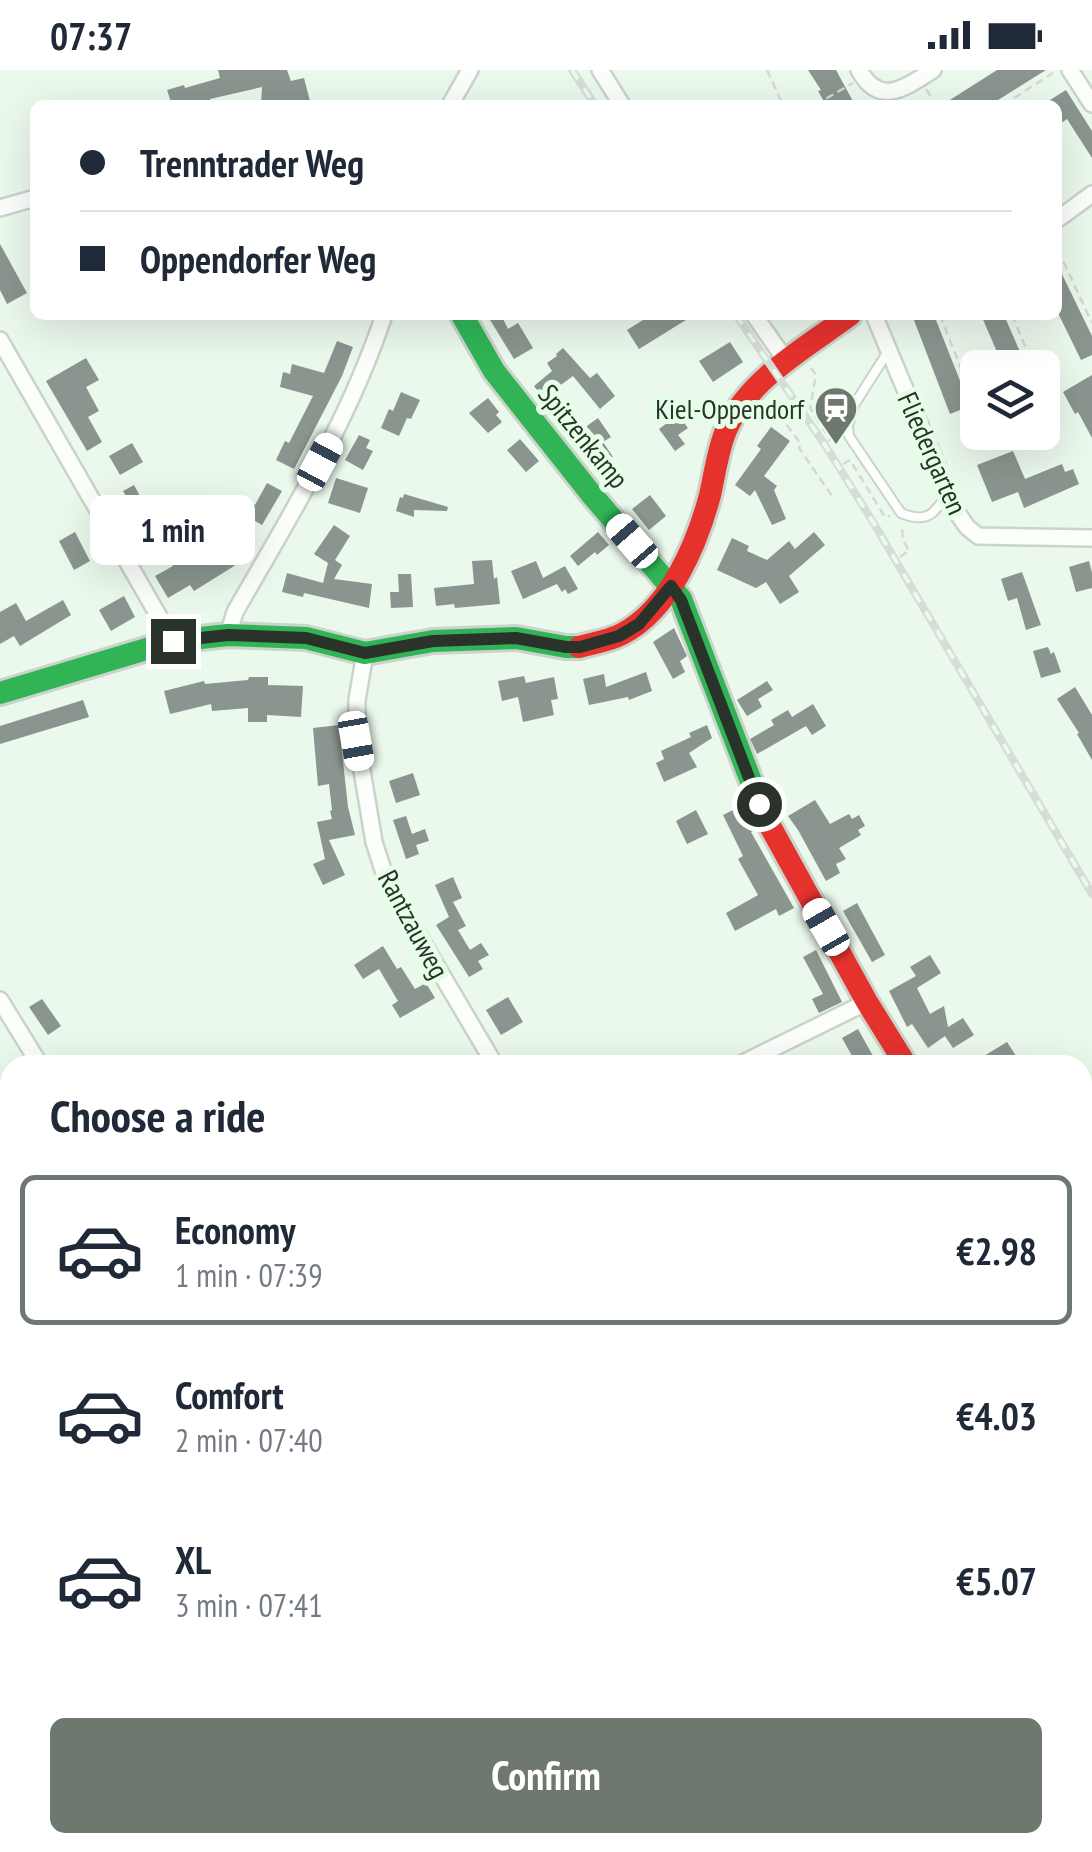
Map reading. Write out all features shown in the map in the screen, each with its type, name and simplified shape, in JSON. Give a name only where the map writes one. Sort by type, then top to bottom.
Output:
[{"type":"street","points":[[453,100],[470,70]]},
{"type":"street","points":[[600,70],[619,100]]},
{"type":"street","points":[[861,74],[874,88],[887,93],[905,88],[934,70]]},
{"type":"street","points":[[1070,70],[1092,104]]},
{"type":"street","points":[[1062,216],[1092,194]]},
{"type":"street","points":[[0,208],[30,199]]},
{"type":"street","points":[[228,635],[235,612],[334,434],[382,320]]},
{"type":"street","name":"Spitzenkamp","points":[[465,320],[494,371],[681,600],[759,804],[866,1002],[900,1055]]},
{"type":"street","points":[[759,320],[797,362]]},
{"type":"street","points":[[0,692],[173,641],[228,635],[306,638],[365,653],[433,641],[516,638],[566,647],[619,636],[639,624],[671,586],[686,560],[700,530],[732,417],[758,386],[797,362],[844,320]]},
{"type":"street","name":"Fliedergarten","points":[[876,320],[966,527],[978,536],[1092,538]]},
{"type":"street","points":[[0,340],[173,641]]},
{"type":"street","name":"Rantzauweg","points":[[365,653],[357,700],[356,741],[374,842],[387,882],[489,1055]]},
{"type":"street","points":[[0,1000],[34,1055]]},
{"type":"street","points":[[759,1055],[866,1002]]},
{"type":"lane","points":[[889,350],[850,414],[849,436],[901,513],[913,518],[927,516],[939,507],[948,492]]},
{"type":"path","points":[[767,70],[781,100]]},
{"type":"path","points":[[1011,100],[1059,70]]},
{"type":"path","points":[[822,100],[861,74]]},
{"type":"path","points":[[1062,258],[1092,322]]},
{"type":"path","points":[[942,320],[960,367]]},
{"type":"path","points":[[1014,320],[1027,350]]},
{"type":"path","points":[[797,362],[816,375],[810,408],[825,436]]},
{"type":"path","points":[[758,386],[801,444],[799,448],[832,496]]},
{"type":"path","points":[[828,441],[834,436]]},
{"type":"path","points":[[900,557],[909,551],[903,540]]},
{"type":"path","points":[[472,1055],[485,1048]]},
{"type":"building","points":[[218,70],[287,70],[291,81],[304,78],[310,100],[261,100],[262,87],[210,100],[170,100],[167,90],[220,78]]},
{"type":"building","points":[[808,70],[836,70],[852,100],[823,100],[818,91],[821,90]]},
{"type":"building","points":[[997,70],[1046,70],[998,100],[950,100]]},
{"type":"building","points":[[1066,90],[1092,131],[1092,158],[1067,119],[1062,122],[1062,100],[1050,100]]},
{"type":"building","points":[[0,244],[27,293],[7,304],[0,290]]},
{"type":"building","points":[[1062,274],[1092,336],[1092,355],[1081,360],[1061,320]]},
{"type":"building","points":[[490,320],[504,320],[508,329],[518,323],[533,348],[514,359]]},
{"type":"building","points":[[643,320],[686,320],[639,349],[627,330]]},
{"type":"building","points":[[914,320],[936,320],[960,381],[960,410],[950,414]]},
{"type":"building","points":[[983,320],[1006,320],[1019,350],[996,350]]},
{"type":"building","points":[[337,341],[353,347],[294,469],[276,460],[313,396],[280,387],[283,372],[290,374],[292,364],[324,373]]},
{"type":"building","points":[[730,342],[743,362],[713,382],[699,361]]},
{"type":"building","points":[[563,348],[590,378],[597,373],[615,396],[600,409],[573,376],[543,398],[534,386],[552,371],[547,363]]},
{"type":"building","points":[[86,358],[99,380],[86,387],[99,411],[88,417],[102,442],[87,451],[46,381]]},
{"type":"building","points":[[1092,375],[1092,438],[1063,392]]},
{"type":"building","points":[[401,392],[420,400],[399,436],[381,428]]},
{"type":"building","points":[[488,398],[502,422],[488,433],[469,413]]},
{"type":"building","points":[[678,415],[688,428],[678,435],[685,444],[675,451],[659,429]]},
{"type":"building","points":[[598,418],[611,437],[603,442],[613,457],[600,466],[577,433]]},
{"type":"building","points":[[771,427],[790,441],[764,476],[777,486],[774,490],[786,519],[772,525],[755,490],[750,496],[735,485],[761,449],[757,446]]},
{"type":"building","points":[[359,435],[370,440],[366,448],[373,451],[363,470],[345,460]]},
{"type":"building","points":[[520,439],[539,461],[526,472],[507,450]]},
{"type":"building","points":[[132,443],[143,462],[120,475],[109,456]]},
{"type":"building","points":[[1013,451],[1025,479],[1062,464],[1065,472],[1073,469],[1079,484],[1024,508],[1018,492],[992,502],[977,465]]},
{"type":"building","points":[[336,478],[368,488],[360,513],[328,503]]},
{"type":"building","points":[[267,483],[282,491],[262,525],[245,515]]},
{"type":"building","points":[[134,485],[142,500],[136,504],[151,531],[132,542],[115,503],[126,496],[123,491]]},
{"type":"building","points":[[404,494],[448,507],[447,511],[414,510],[414,517],[396,511]]},
{"type":"building","points":[[650,495],[666,516],[649,530],[632,509]]},
{"type":"building","points":[[221,504],[236,531],[239,525],[249,541],[243,545],[246,549],[235,555],[239,563],[194,591],[190,585],[168,598],[155,576],[173,566],[159,541],[177,530],[194,558],[217,544],[201,516]]},
{"type":"building","points":[[334,525],[350,536],[335,560],[342,565],[334,579],[372,584],[369,608],[282,592],[287,573],[323,583],[328,563],[314,554]]},
{"type":"building","points":[[75,532],[90,561],[74,570],[59,541]]},
{"type":"building","points":[[598,532],[609,545],[578,566],[570,556]]},
{"type":"building","points":[[814,532],[825,545],[789,576],[799,592],[780,604],[766,582],[756,588],[717,570],[732,538],[749,546],[747,551],[767,560],[789,541],[795,549]]},
{"type":"building","points":[[492,560],[500,604],[436,606],[434,588],[474,584],[472,561]]},
{"type":"building","points":[[536,561],[543,578],[565,566],[578,589],[568,594],[557,584],[523,599],[511,571]]},
{"type":"building","points":[[1089,561],[1092,588],[1076,592],[1069,567]]},
{"type":"building","points":[[1022,572],[1041,625],[1026,630],[1017,598],[1008,601],[1001,579]]},
{"type":"building","points":[[398,574],[411,574],[413,607],[391,608],[390,592],[399,592]]},
{"type":"building","points":[[124,596],[135,617],[111,631],[99,610]]},
{"type":"building","points":[[63,600],[71,615],[20,646],[14,636],[0,644],[0,612],[16,603],[26,621]]},
{"type":"building","points":[[674,628],[687,656],[680,661],[685,672],[673,679],[653,642]]},
{"type":"building","points":[[1048,647],[1051,654],[1054,652],[1061,672],[1041,678],[1033,651]]},
{"type":"building","points":[[646,672],[652,691],[629,700],[628,697],[589,705],[583,679],[604,674],[606,687]]},
{"type":"building","points":[[524,676],[526,683],[554,677],[558,699],[551,700],[554,715],[523,722],[518,697],[502,701],[498,681]]},
{"type":"building","points":[[268,677],[268,685],[303,686],[301,717],[267,715],[267,722],[248,722],[248,708],[212,711],[211,704],[170,714],[164,691],[204,681],[205,684]]},
{"type":"building","points":[[767,681],[773,690],[758,699],[762,707],[747,716],[737,700]]},
{"type":"building","points":[[1075,687],[1092,715],[1092,760],[1057,699]]},
{"type":"building","points":[[83,700],[89,717],[0,744],[0,726]]},
{"type":"building","points":[[813,704],[826,726],[812,735],[806,726],[757,754],[750,739],[774,725],[771,720],[788,710],[792,717]]},
{"type":"building","points":[[339,725],[355,835],[329,840],[345,875],[323,885],[313,864],[325,859],[317,822],[332,819],[332,810],[329,784],[318,786],[313,728]]},
{"type":"building","points":[[707,725],[712,738],[689,753],[697,767],[664,782],[656,763],[664,759],[661,751]]},
{"type":"building","points":[[413,773],[420,795],[396,803],[389,781]]},
{"type":"building","points":[[815,800],[830,824],[849,814],[852,819],[859,815],[865,826],[858,830],[861,835],[839,848],[846,859],[836,864],[840,873],[826,881],[788,816]]},
{"type":"building","points":[[741,806],[751,832],[794,908],[779,916],[776,909],[735,931],[726,913],[758,895],[738,859],[743,856],[723,815]]},
{"type":"building","points":[[696,810],[708,834],[687,844],[676,821]]},
{"type":"building","points":[[406,816],[412,834],[425,829],[429,841],[416,845],[419,854],[406,859],[393,820]]},
{"type":"building","points":[[453,877],[462,898],[453,902],[466,926],[458,930],[470,950],[481,943],[489,955],[478,961],[483,969],[469,977],[436,925],[449,917],[435,885]]},
{"type":"building","points":[[857,903],[885,955],[872,962],[843,911]]},
{"type":"building","points":[[383,946],[415,989],[426,983],[435,998],[400,1018],[392,1005],[398,1001],[379,969],[363,979],[354,965]]},
{"type":"building","points":[[816,950],[842,1002],[819,1013],[812,999],[823,994],[803,957]]},
{"type":"building","points":[[930,955],[941,973],[917,988],[930,1014],[944,1006],[948,1027],[963,1018],[974,1035],[953,1048],[945,1036],[928,1048],[912,1024],[907,1027],[889,991],[916,976],[910,967]]},
{"type":"building","points":[[508,997],[523,1022],[501,1035],[486,1010]]},
{"type":"building","points":[[42,999],[61,1026],[48,1035],[29,1007]]},
{"type":"building","points":[[858,1029],[872,1055],[851,1055],[842,1038]]},
{"type":"building","points":[[1007,1042],[1015,1055],[986,1055]]},
{"type":"railway","points":[[572,70],[592,100]]},
{"type":"railway","points":[[739,320],[873,522],[1092,894]]},
{"type":"traffic: fast","points":[[465,320],[494,371],[681,599],[764,815]]},
{"type":"traffic: fast","points":[[0,693],[173,641],[228,635],[306,638],[365,653],[433,641],[516,638],[579,647]]},
{"type":"traffic: jam","points":[[579,647],[622,634],[639,623],[668,592],[698,534],[721,444],[737,410],[781,365],[843,320]]},
{"type":"traffic: jam","points":[[764,815],[900,1055]]},
{"type":"place","name":"Kiel-Oppendorf","points":[[836,446]]},
{"type":"route","points":[[173,641],[228,635],[306,638],[365,653],[433,641],[516,638],[580,647],[619,636],[639,624],[671,586],[681,600],[759,804]]}]
